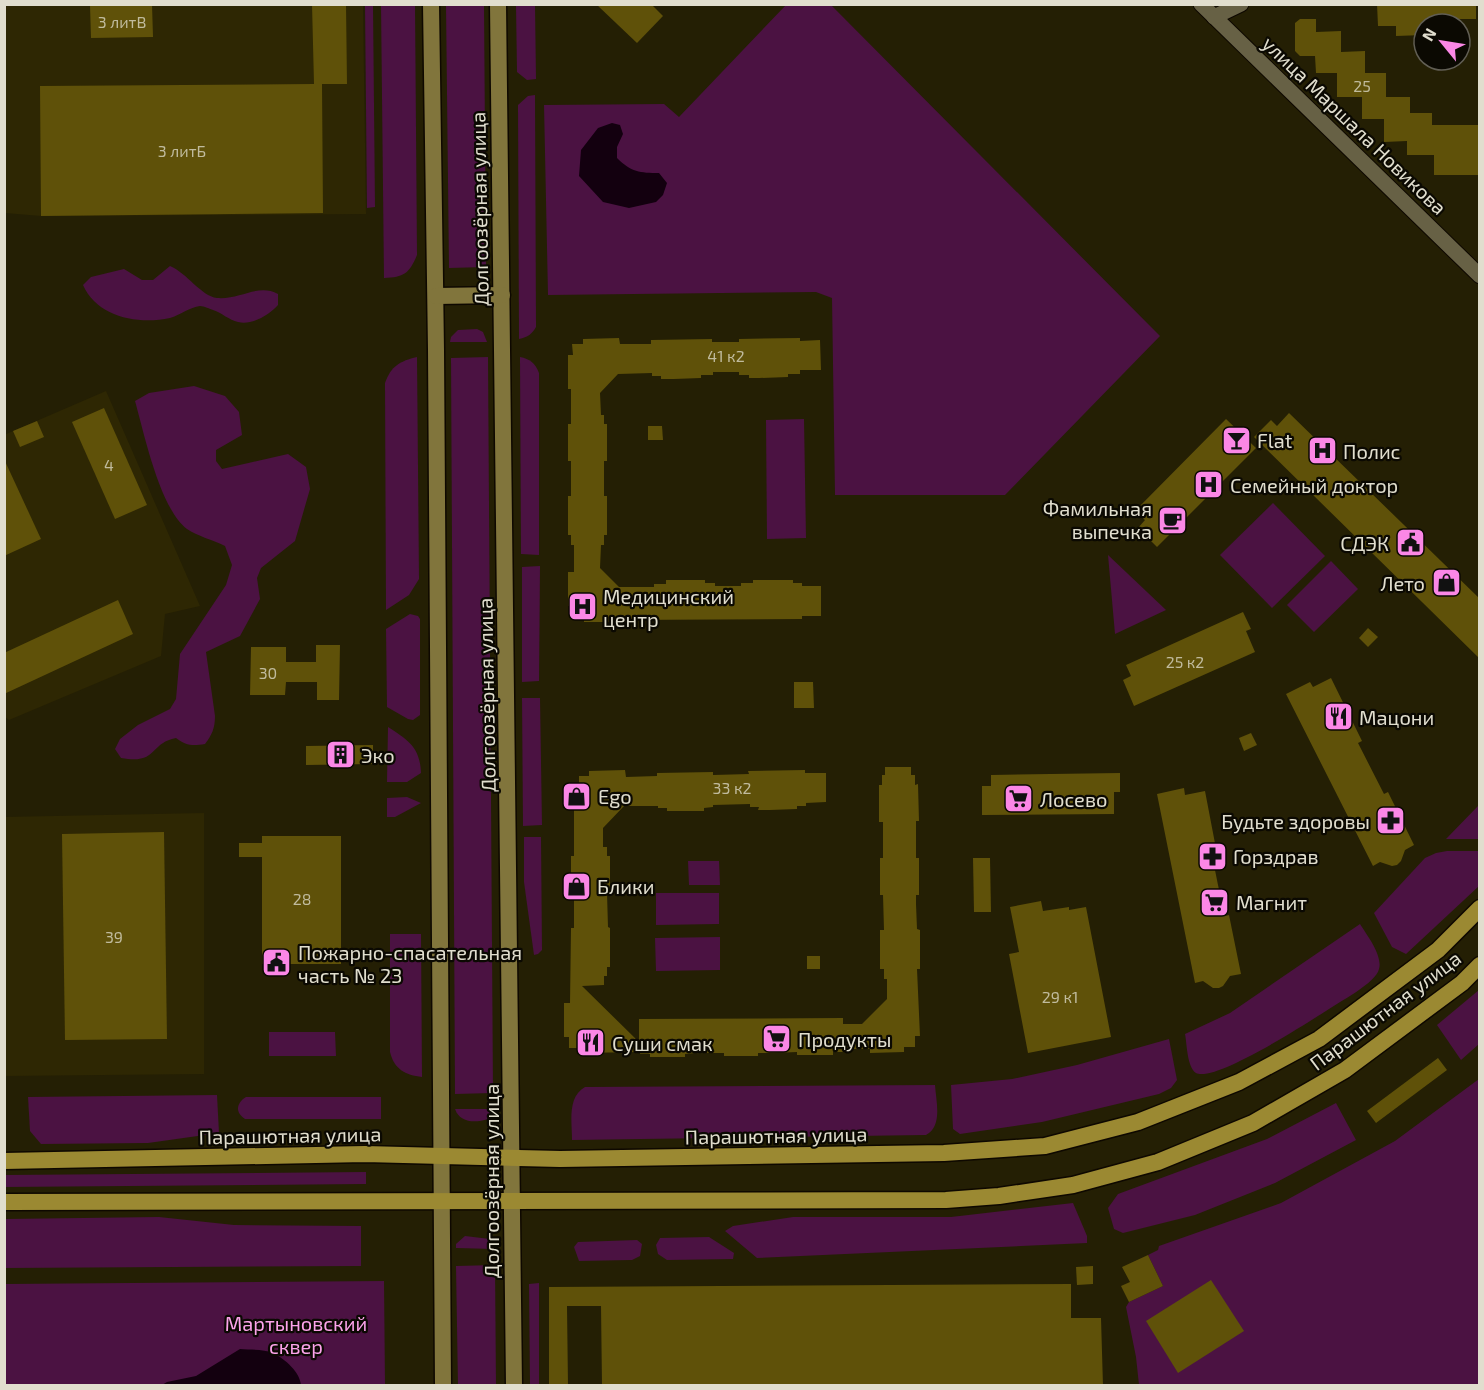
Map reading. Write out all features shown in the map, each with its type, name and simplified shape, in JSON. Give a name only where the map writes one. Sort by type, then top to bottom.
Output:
[{"type":"main road","points":[[431,4],[436,296],[443,1386]]},
{"type":"main road","name":"Долгоозёрная улица","points":[[498,4],[514,1386]]},
{"type":"main road","points":[[436,296],[502,295]]},
{"type":"main road","name":"Парашютная улица","points":[[4,1161],[365,1154],[560,1160],[945,1153],[1045,1146],[1138,1122],[1239,1082],[1319,1039],[1438,950],[1479,908]]},
{"type":"main road","name":"Парашютная улица","points":[[4,1202],[946,1200],[999,1196],[1073,1185],[1158,1162],[1253,1123],[1345,1070],[1462,983],[1479,965]]},
{"type":"street","name":"улица Маршала Новикова","points":[[1201,4],[1479,276]]},
{"type":"street","points":[[1214,17],[1241,4]]},
{"type":"shaded area","points":[[4,5],[363,5],[366,214],[41,216],[5,213]]},
{"type":"shaded area","points":[[612,123],[620,125],[623,134],[617,147],[617,158],[636,171],[659,173],[667,183],[663,195],[656,202],[629,208],[603,202],[579,176],[581,150],[598,128]]},
{"type":"shaded area","points":[[106,391],[200,606],[165,614],[161,656],[9,720],[4,716],[4,435]]},
{"type":"shaded area","points":[[204,813],[204,1074],[5,1076],[4,817]]},
{"type":"shaded area","points":[[240,1349],[273,1353],[287,1362],[295,1371],[301,1385],[162,1385],[196,1376]]},
{"type":"green space","points":[[365,5],[373,5],[375,207],[367,208]]},
{"type":"green space","points":[[381,5],[415,5],[417,255],[405,273],[396,277],[384,278]]},
{"type":"green space","points":[[446,5],[484,5],[486,267],[449,268]]},
{"type":"green space","points":[[516,5],[535,5],[536,79],[527,80],[517,72]]},
{"type":"green space","points":[[786,5],[831,5],[1160,336],[1005,495],[835,495],[832,298],[816,292],[548,295],[544,105],[664,104],[679,117]]},
{"type":"green space","points":[[535,95],[536,327],[529,335],[519,339],[518,105],[528,96]]},
{"type":"green space","points":[[170,266],[211,296],[225,298],[256,291],[271,291],[278,294],[278,305],[255,321],[243,323],[200,306],[170,318],[132,319],[98,305],[83,285],[91,277],[124,269],[142,280],[153,280]]},
{"type":"green space","points":[[477,329],[483,332],[487,342],[450,342],[451,337],[458,330]]},
{"type":"green space","points":[[417,357],[419,579],[409,595],[386,610],[385,383],[390,372],[397,365]]},
{"type":"green space","points":[[488,357],[493,1093],[455,1094],[451,358]]},
{"type":"green space","points":[[520,357],[532,362],[539,373],[539,555],[521,554]]},
{"type":"green space","points":[[194,386],[225,396],[239,412],[242,435],[216,450],[216,461],[222,469],[288,454],[306,467],[310,489],[295,541],[261,568],[257,578],[260,599],[240,636],[206,652],[215,716],[214,728],[205,744],[186,744],[176,738],[161,744],[141,759],[121,758],[115,749],[120,739],[138,725],[170,709],[176,699],[180,654],[226,585],[232,565],[225,546],[195,534],[177,519],[154,470],[135,401],[149,393]]},
{"type":"green space","points":[[804,419],[806,538],[767,539],[766,420]]},
{"type":"green space","points":[[1273,503],[1325,556],[1272,608],[1220,555]]},
{"type":"green space","points":[[1108,555],[1166,610],[1115,634]]},
{"type":"green space","points":[[1331,561],[1358,589],[1314,632],[1287,605]]},
{"type":"green space","points":[[540,566],[539,681],[522,682],[522,567]]},
{"type":"green space","points":[[410,614],[420,619],[420,715],[413,720],[387,707],[386,629]]},
{"type":"green space","points":[[522,698],[540,698],[542,825],[523,826]]},
{"type":"green space","points":[[388,727],[412,745],[418,757],[421,773],[407,782],[387,782]]},
{"type":"green space","points":[[407,797],[421,803],[395,817],[387,817],[387,798]]},
{"type":"green space","points":[[1479,805],[1479,839],[1446,839]]},
{"type":"green space","points":[[524,837],[541,837],[542,950],[534,955],[524,882]]},
{"type":"green space","points":[[1447,851],[1479,851],[1479,886],[1406,954],[1392,947],[1374,913],[1425,858]]},
{"type":"green space","points":[[688,861],[719,861],[720,885],[689,885]]},
{"type":"green space","points":[[656,893],[719,893],[719,924],[656,925]]},
{"type":"green space","points":[[1360,924],[1379,958],[1379,969],[1371,980],[1300,1027],[1240,1061],[1206,1074],[1196,1073],[1193,1070],[1189,1061],[1185,1034],[1230,1013]]},
{"type":"green space","points":[[390,934],[421,934],[422,1077],[410,1075],[397,1067],[390,1052]]},
{"type":"green space","points":[[720,937],[720,970],[656,971],[655,938]]},
{"type":"green space","points":[[1479,990],[1479,1044],[1461,1060],[1437,1025]]},
{"type":"green space","points":[[269,1032],[335,1032],[336,1056],[269,1056]]},
{"type":"green space","points":[[1169,1039],[1177,1080],[1171,1088],[1159,1094],[1042,1122],[960,1134],[953,1129],[951,1085],[1012,1079],[1077,1065]]},
{"type":"green space","points":[[1479,1079],[1479,1385],[1139,1385],[1126,1307],[1129,1302],[1163,1286],[1148,1255],[1158,1250],[1159,1246],[1281,1203],[1395,1141]]},
{"type":"green space","points":[[935,1085],[937,1119],[935,1126],[926,1135],[572,1140],[573,1103],[579,1091],[585,1087]]},
{"type":"green space","points":[[217,1095],[219,1133],[148,1143],[41,1144],[30,1131],[28,1097]]},
{"type":"green space","points":[[246,1097],[381,1097],[381,1119],[245,1119],[238,1108],[240,1102]]},
{"type":"green space","points":[[1336,1103],[1356,1140],[1275,1183],[1195,1215],[1123,1233],[1114,1229],[1108,1208],[1118,1194],[1267,1139]]},
{"type":"green space","points":[[455,1109],[493,1109],[488,1119],[468,1121],[460,1117]]},
{"type":"green space","points":[[366,1172],[366,1184],[4,1187],[5,1175]]},
{"type":"green space","points":[[1073,1203],[1087,1236],[1087,1243],[757,1258],[725,1231],[733,1226],[793,1217],[951,1217]]},
{"type":"green space","points":[[159,1217],[234,1225],[361,1226],[361,1266],[5,1268],[5,1219]]},
{"type":"green space","points":[[465,1236],[490,1239],[494,1249],[456,1248],[456,1244]]},
{"type":"green space","points":[[709,1237],[734,1253],[733,1259],[667,1260],[658,1254],[656,1245],[660,1238]]},
{"type":"green space","points":[[637,1240],[642,1244],[640,1256],[632,1260],[579,1261],[574,1247],[578,1242]]},
{"type":"green space","points":[[495,1265],[496,1385],[458,1385],[456,1266]]},
{"type":"green space","name":"Мартыновский сквер","points":[[384,1281],[385,1385],[5,1385],[4,1284]]},
{"type":"green space","points":[[539,1283],[539,1385],[530,1385],[529,1284]]},
{"type":"building","points":[[152,4],[153,37],[91,38],[90,5]]},
{"type":"building","points":[[312,4],[346,4],[347,84],[322,84],[323,213],[41,216],[40,86],[314,84]]},
{"type":"building","points":[[596,4],[651,4],[663,16],[637,43]]},
{"type":"building","points":[[1377,4],[1476,4],[1476,19],[1472,19],[1472,12],[1412,12],[1412,35],[1396,36],[1396,26],[1378,26]]},
{"type":"building","points":[[1300,19],[1316,19],[1316,32],[1341,31],[1341,52],[1365,51],[1365,73],[1386,73],[1386,97],[1410,97],[1410,113],[1432,113],[1432,125],[1479,125],[1479,175],[1434,175],[1434,155],[1407,155],[1407,141],[1384,142],[1384,119],[1362,119],[1362,97],[1337,97],[1337,73],[1316,73],[1315,56],[1300,56],[1295,51],[1295,23]]},
{"type":"building","points":[[619,338],[620,344],[651,344],[651,340],[712,339],[712,342],[739,342],[739,339],[800,338],[800,341],[820,340],[821,370],[800,370],[800,374],[788,374],[788,377],[749,378],[749,375],[739,375],[739,372],[713,372],[713,375],[701,375],[701,378],[661,379],[661,376],[652,376],[652,373],[618,374],[600,393],[601,415],[604,415],[604,424],[607,424],[604,496],[607,496],[607,535],[604,535],[604,545],[601,545],[600,568],[619,587],[654,587],[654,584],[666,584],[666,580],[705,580],[705,583],[715,583],[715,586],[741,586],[741,583],[753,583],[753,580],[793,580],[793,583],[802,583],[802,586],[821,586],[821,616],[802,616],[802,619],[621,620],[621,622],[584,622],[584,617],[574,617],[574,606],[568,606],[568,572],[574,572],[574,545],[571,545],[571,535],[568,535],[571,461],[568,461],[568,424],[571,424],[571,389],[568,389],[568,355],[573,355],[572,344],[583,344],[583,339]]},
{"type":"building","points":[[104,408],[147,505],[115,519],[72,422]]},
{"type":"building","points":[[1289,413],[1479,598],[1479,658],[1254,437],[1271,420],[1277,426]]},
{"type":"building","points":[[1226,419],[1256,448],[1157,547],[1138,528],[1145,520],[1135,511]]},
{"type":"building","points":[[37,421],[44,437],[20,447],[13,431]]},
{"type":"building","points":[[648,426],[662,426],[663,440],[648,440]]},
{"type":"building","points":[[4,459],[41,539],[4,556]]},
{"type":"building","points":[[118,600],[133,634],[4,694],[4,653]]},
{"type":"building","points":[[1243,612],[1251,629],[1246,631],[1255,652],[1134,706],[1123,680],[1131,676],[1126,665]]},
{"type":"building","points":[[1368,628],[1378,637],[1368,647],[1359,638]]},
{"type":"building","points":[[316,645],[340,645],[339,700],[317,700],[317,682],[286,682],[285,695],[250,695],[251,647],[286,647],[286,662],[316,662]]},
{"type":"building","points":[[1331,678],[1362,741],[1358,743],[1384,794],[1388,792],[1414,845],[1405,850],[1397,865],[1392,866],[1380,862],[1373,866],[1286,694],[1310,682],[1313,687]]},
{"type":"building","points":[[794,682],[813,682],[814,708],[794,708]]},
{"type":"building","points":[[1251,733],[1257,745],[1244,751],[1239,738]]},
{"type":"building","name":"Эко","points":[[373,745],[373,764],[306,765],[306,746]]},
{"type":"building","points":[[885,767],[911,767],[911,775],[915,775],[915,785],[918,784],[919,821],[916,821],[916,858],[919,858],[919,895],[916,895],[916,904],[917,929],[920,930],[920,969],[917,969],[920,1036],[915,1036],[915,1047],[904,1047],[904,1052],[870,1053],[870,1049],[843,1049],[843,1052],[833,1052],[833,1055],[797,1055],[797,1052],[758,1053],[758,1056],[724,1056],[724,1053],[695,1053],[685,1054],[685,1057],[650,1057],[650,1054],[640,1054],[640,1052],[580,1053],[580,1048],[569,1048],[569,1037],[564,1037],[564,1003],[570,1003],[571,928],[574,928],[571,856],[574,856],[574,788],[579,787],[579,776],[589,776],[589,771],[625,770],[626,777],[657,776],[657,773],[749,774],[748,771],[805,770],[805,773],[826,773],[826,802],[806,803],[806,806],[797,806],[797,809],[770,810],[758,810],[759,807],[750,807],[750,804],[713,805],[713,807],[704,808],[704,811],[667,811],[667,808],[658,808],[658,806],[624,806],[603,828],[603,847],[607,847],[607,856],[610,856],[610,893],[607,893],[610,967],[607,967],[607,976],[604,976],[604,985],[582,986],[639,1042],[639,1019],[843,1018],[843,1024],[862,1024],[887,999],[887,979],[884,979],[884,969],[880,969],[880,930],[884,930],[883,895],[880,895],[883,822],[879,822],[879,785],[882,785]]},
{"type":"building","points":[[1120,773],[1120,792],[1114,792],[1114,814],[982,815],[982,786],[991,786],[991,775]]},
{"type":"building","points":[[1184,788],[1185,795],[1205,791],[1218,859],[1213,860],[1225,916],[1229,915],[1241,974],[1230,976],[1219,988],[1213,988],[1203,981],[1195,983],[1157,794]]},
{"type":"building","points":[[164,832],[167,1039],[65,1040],[62,834]]},
{"type":"building","points":[[262,836],[341,836],[341,964],[262,964],[262,857],[239,857],[239,843],[262,843]]},
{"type":"building","points":[[973,858],[990,858],[991,912],[974,912]]},
{"type":"building","points":[[1041,901],[1043,911],[1086,907],[1111,1037],[1028,1053],[1009,954],[1019,952],[1010,907]]},
{"type":"building","points":[[807,956],[820,956],[820,969],[807,969]]},
{"type":"building","points":[[1438,1058],[1447,1070],[1376,1123],[1367,1111]]},
{"type":"building","points":[[1148,1255],[1163,1286],[1129,1302],[1121,1286],[1130,1282],[1122,1267]]},
{"type":"building","points":[[1093,1266],[1093,1284],[1077,1285],[1076,1267]]},
{"type":"building","points":[[1211,1280],[1244,1331],[1178,1373],[1146,1321]]},
{"type":"building","points":[[1071,1284],[1071,1318],[1101,1318],[1103,1386],[602,1386],[601,1306],[567,1306],[568,1386],[549,1386],[549,1287]]},
{"type":"place","name":"Flat","points":[[1236,440]]},
{"type":"place","name":"Полис","points":[[1322,451]]},
{"type":"place","name":"Семейный доктор","points":[[1209,485]]},
{"type":"place","name":"Фамильная выпечка","points":[[1173,520]]},
{"type":"place","name":"СДЭК","points":[[1410,543]]},
{"type":"place","name":"Лето","points":[[1446,583]]},
{"type":"place","name":"Медицинский центр","points":[[582,607]]},
{"type":"place","name":"Мацони","points":[[1338,717]]},
{"type":"place","name":"Эко","points":[[340,755]]},
{"type":"place","name":"Ego","points":[[577,796]]},
{"type":"place","name":"Лосево","points":[[1019,799]]},
{"type":"place","name":"Будьте здоровы","points":[[1391,821]]},
{"type":"place","name":"Горздрав","points":[[1212,856]]},
{"type":"place","name":"Блики","points":[[576,886]]},
{"type":"place","name":"Магнит","points":[[1215,902]]},
{"type":"place","name":"Пожарно-спасательная часть № 23","points":[[277,963]]},
{"type":"place","name":"Продукты","points":[[777,1039]]},
{"type":"place","name":"Суши смак","points":[[591,1043]]}]
